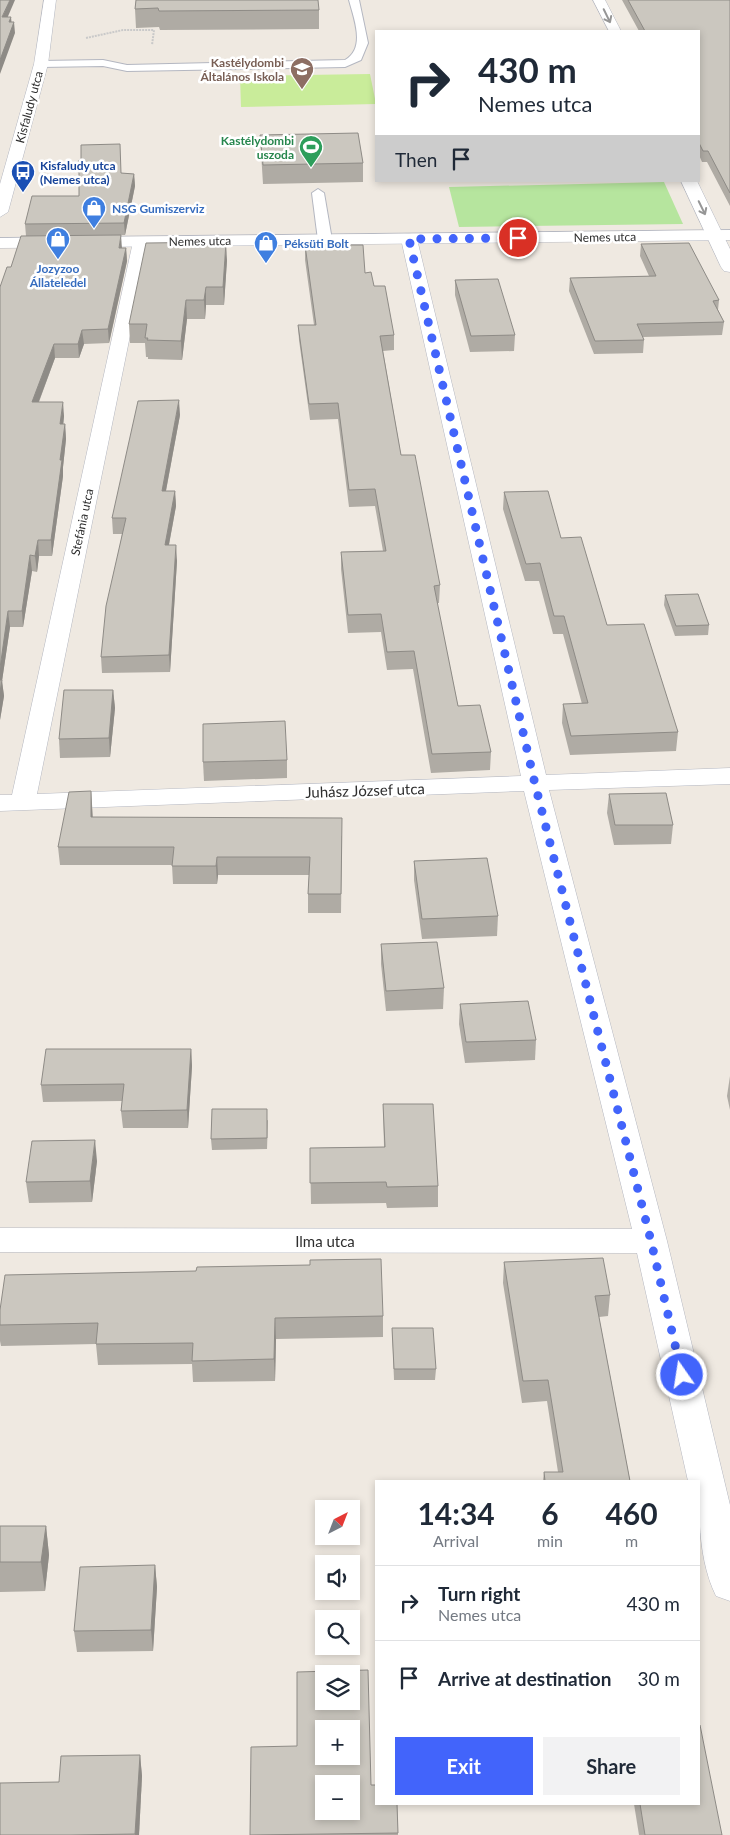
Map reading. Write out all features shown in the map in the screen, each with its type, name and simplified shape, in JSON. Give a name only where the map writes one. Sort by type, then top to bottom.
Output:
[{"type":"street","name":"Kisfaludy utca","points":[[0,212],[41,64],[50,0]]},
{"type":"street","points":[[599,0],[614,30]]},
{"type":"street","points":[[690,182],[723,235],[730,266]]},
{"type":"street","name":"Nemes utca","points":[[0,243],[723,235]]},
{"type":"street","points":[[409,239],[535,784],[651,1241],[730,1585]]},
{"type":"street","name":"Stefánia utca","points":[[11,802],[141,242]]},
{"type":"street","name":"Juhász József utca","points":[[11,802],[730,776]]},
{"type":"street","name":"Ilma utca","points":[[0,1240],[651,1241]]},
{"type":"lane","points":[[103,63],[127,68],[330,65],[351,62],[360,54],[364,45],[354,0]]},
{"type":"lane","points":[[41,64],[103,63],[128,57],[360,54]]},
{"type":"lane","points":[[318,193],[325,240]]},
{"type":"path","points":[[44,47],[123,30],[154,30],[151,57]]},
{"type":"green space","name":"Kastélydombi Általános Iskola","points":[[370,74],[375,104],[241,107],[240,76]]},
{"type":"green space","points":[[664,182],[683,224],[459,227],[449,187]]},
{"type":"building","points":[[0,0],[10,0],[2,17],[11,17],[9,22],[14,22],[0,60]]},
{"type":"building","points":[[136,0],[318,0],[319,10],[159,11],[158,8],[135,9]]},
{"type":"building","points":[[628,0],[730,0],[730,193],[708,151],[703,151],[700,145],[700,30],[644,30]]},
{"type":"building","points":[[358,133],[363,163],[263,165],[260,135]]},
{"type":"building","points":[[120,144],[121,173],[134,174],[124,223],[25,224],[32,196],[79,196],[81,145]]},
{"type":"building","points":[[121,235],[119,248],[126,248],[108,329],[82,330],[78,344],[54,344],[32,402],[63,402],[60,424],[65,424],[60,460],[62,460],[51,540],[38,540],[35,556],[30,555],[22,611],[8,611],[0,668],[0,287],[7,267],[11,267],[21,236]]},
{"type":"building","points":[[226,242],[223,287],[206,287],[204,300],[186,300],[181,341],[147,340],[148,338],[145,338],[147,324],[129,324],[146,243]]},
{"type":"building","points":[[689,243],[719,300],[713,301],[724,322],[637,324],[644,340],[595,341],[570,278],[656,276],[641,244]]},
{"type":"building","points":[[305,245],[363,245],[365,273],[371,272],[374,286],[385,286],[394,335],[380,336],[401,455],[415,455],[440,585],[434,586],[458,706],[480,705],[491,752],[432,754],[414,651],[387,652],[381,614],[348,615],[341,552],[386,551],[375,489],[349,490],[338,403],[309,404],[298,325],[316,325]]},
{"type":"building","points":[[498,279],[515,335],[471,336],[455,280]]},
{"type":"building","points":[[179,400],[162,491],[175,491],[165,545],[176,545],[169,655],[101,657],[106,606],[126,518],[112,518],[138,401]]},
{"type":"building","points":[[548,491],[561,538],[581,537],[607,625],[644,624],[678,732],[571,736],[563,704],[588,703],[564,616],[554,616],[540,563],[526,564],[504,492]]},
{"type":"building","points":[[698,594],[709,625],[676,626],[665,595]]},
{"type":"building","points":[[64,690],[113,690],[109,738],[59,739]]},
{"type":"building","points":[[285,721],[287,760],[203,762],[203,724]]},
{"type":"building","points":[[91,791],[91,817],[342,818],[341,894],[308,894],[310,857],[217,857],[216,866],[172,866],[174,847],[58,847],[69,792]]},
{"type":"building","points":[[666,793],[673,825],[615,825],[609,794]]},
{"type":"building","points":[[487,858],[498,916],[422,919],[414,861]]},
{"type":"building","points":[[437,942],[444,988],[386,991],[381,944]]},
{"type":"building","points":[[528,1001],[536,1040],[466,1042],[460,1004]]},
{"type":"building","points":[[46,1049],[191,1049],[187,1110],[121,1111],[124,1084],[41,1085]]},
{"type":"building","points":[[383,1104],[433,1104],[438,1186],[387,1187],[386,1182],[310,1183],[310,1148],[385,1147]]},
{"type":"building","points":[[212,1109],[267,1109],[267,1138],[211,1139]]},
{"type":"building","points":[[95,1140],[90,1181],[26,1182],[32,1141]]},
{"type":"building","points":[[603,1258],[610,1295],[595,1296],[630,1480],[545,1480],[544,1472],[563,1472],[548,1380],[523,1381],[504,1262]]},
{"type":"building","points":[[381,1259],[383,1316],[275,1318],[274,1359],[192,1361],[193,1343],[96,1344],[98,1323],[0,1325],[5,1275],[196,1271],[197,1267],[310,1265],[310,1260]]},
{"type":"building","points":[[392,1328],[433,1328],[436,1369],[394,1369]]},
{"type":"building","points":[[0,1526],[46,1526],[41,1562],[0,1562]]},
{"type":"building","points":[[155,1565],[151,1630],[74,1631],[80,1567]]},
{"type":"building","points":[[360,1670],[368,1670],[371,1785],[375,1785],[375,1805],[397,1805],[398,1833],[250,1835],[251,1747],[297,1746],[297,1672],[315,1671],[315,1710],[360,1710]]},
{"type":"building","points":[[700,1725],[722,1835],[645,1835],[640,1805],[700,1805]]},
{"type":"building","points":[[140,1755],[135,1834],[0,1835],[0,1783],[59,1782],[61,1756]]},
{"type":"place","name":"Kastélydombi Általános Iskola","points":[[302,90]]},
{"type":"place","name":"Kastélydombi uszoda","points":[[311,168]]},
{"type":"place","name":"Kisfaludy utca (Nemes utca)","points":[[23,193]]},
{"type":"place","name":"NSG Gumiszerviz","points":[[94,229]]},
{"type":"place","name":"Jozyzoo Állateledel","points":[[58,260]]},
{"type":"place","name":"Péksüti Bolt","points":[[266,264]]},
{"type":"route","points":[[518,238],[409,239],[535,784],[651,1241],[682,1375]]}]
